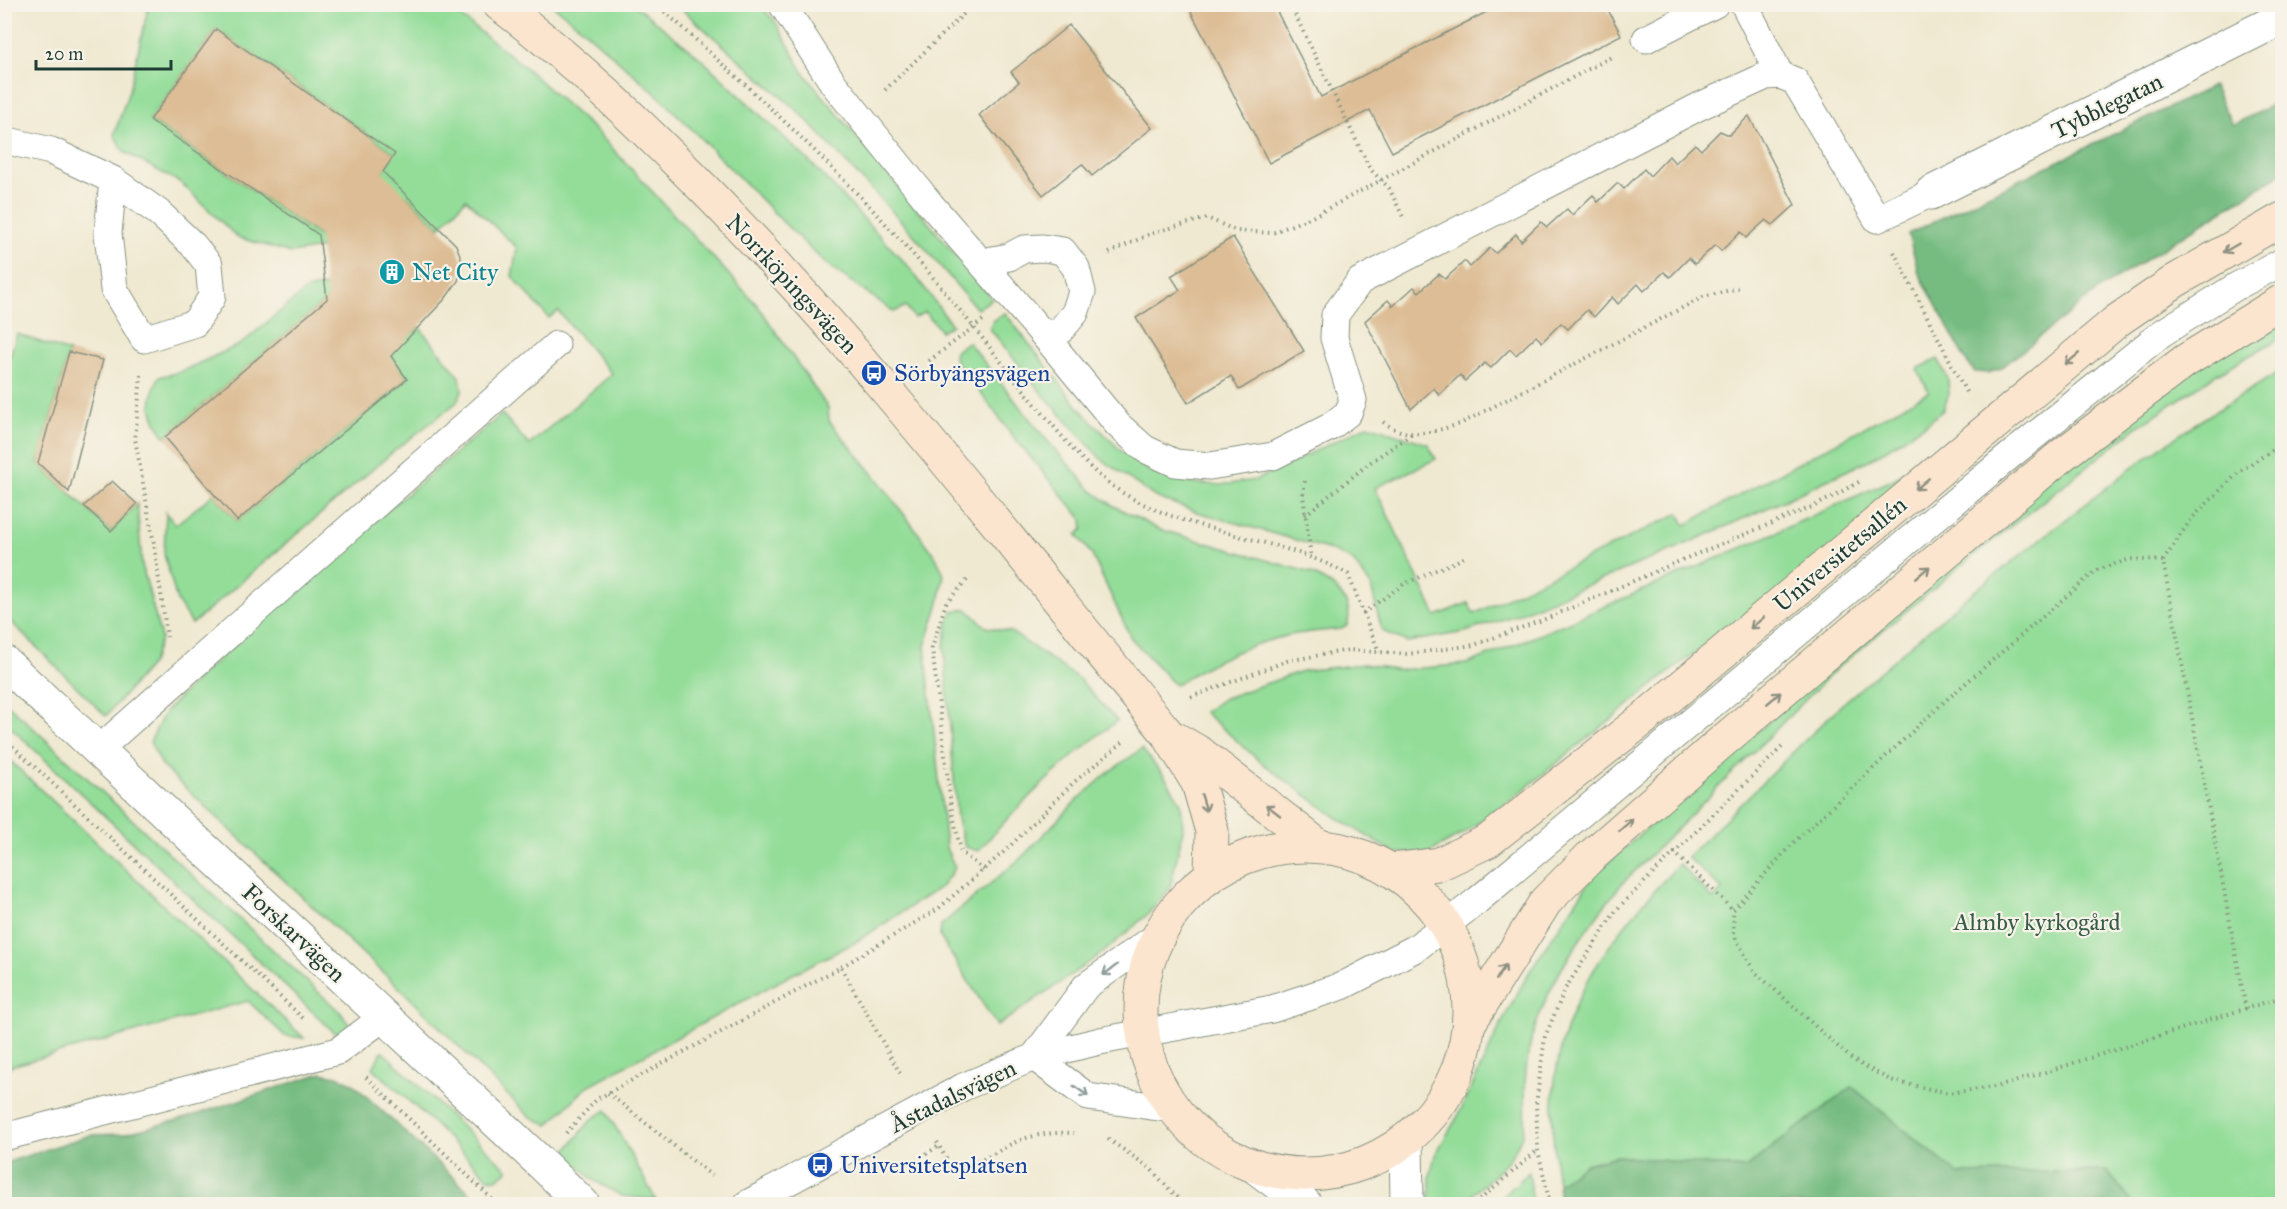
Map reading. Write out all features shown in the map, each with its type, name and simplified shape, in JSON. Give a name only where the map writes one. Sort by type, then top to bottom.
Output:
[{"type":"main road","name":"Norrköpingsvägen","points":[[500,4],[621,108],[754,240],[874,373],[1167,733],[1198,783],[1212,831],[1211,874]]},
{"type":"main road","name":"Universitetsallén","points":[[1392,870],[1439,864],[1488,842],[1642,720],[2118,320],[2175,281],[2283,219]]},
{"type":"main road","points":[[1470,1022],[1546,901],[1589,858],[1718,745],[2062,455],[2184,361],[2283,301]]},
{"type":"main road","name":"Norrköpingsvägen","points":[[1167,733],[1200,753],[1319,846]]},
{"type":"main road","points":[[1319,846],[1357,854],[1392,870],[1426,898],[1452,935],[1466,977],[1470,1022],[1460,1068],[1438,1109],[1406,1142],[1360,1167],[1309,1176],[1258,1169],[1210,1146],[1172,1109],[1150,1069],[1140,1024],[1142,979],[1157,936],[1180,901],[1211,874],[1263,851],[1319,846]]},
{"type":"street","name":"Tybblegatan","points":[[1931,193],[2283,18]]},
{"type":"street","name":"Forskarvägen","points":[[4,662],[583,1204]]},
{"type":"street","points":[[1406,1142],[1407,1204]]},
{"type":"street","points":[[1258,1169],[1305,1204]]},
{"type":"lane","points":[[782,4],[833,83],[858,115],[931,205],[1119,425],[1145,449],[1175,463],[1210,466],[1273,456],[1330,427],[1348,412],[1353,400],[1334,338],[1335,315],[1360,281],[1700,106],[1766,76],[1780,75],[1795,81],[1877,219],[1931,193]]},
{"type":"lane","points":[[1646,39],[1715,4]]},
{"type":"lane","points":[[1744,4],[1780,75]]},
{"type":"lane","points":[[4,140],[51,151],[113,180],[159,213],[193,245],[209,265],[212,297],[195,323],[144,339],[114,289],[108,233],[113,180]]},
{"type":"lane","points":[[982,262],[1009,257],[1024,249],[1043,248],[1063,251],[1076,268],[1082,292],[1075,313],[1059,332],[1043,334]]},
{"type":"lane","points":[[1034,1057],[1142,1033],[1272,1009],[1342,986],[1416,948],[2007,458],[2162,333],[2237,286],[2283,262]]},
{"type":"lane","points":[[98,750],[556,345]]},
{"type":"lane","name":"Åstadalsvägen","points":[[747,1204],[963,1088],[1034,1057],[1086,987],[1157,936]]},
{"type":"lane","points":[[4,1137],[338,1051],[384,1017]]},
{"type":"lane","name":"Åstadalsvägen","points":[[1034,1057],[1088,1097],[1172,1109]]},
{"type":"path","points":[[858,115],[974,4]]},
{"type":"path","points":[[1291,5],[1370,169],[1389,188],[1420,250]]},
{"type":"path","points":[[1076,268],[1152,233],[1207,218],[1237,231],[1272,233],[1312,216],[1646,39]]},
{"type":"path","points":[[1877,219],[1968,395]]},
{"type":"path","points":[[1353,400],[1390,427],[1418,435],[1460,424],[1703,297],[1738,288]]},
{"type":"path","points":[[929,361],[973,327]]},
{"type":"path","points":[[144,339],[135,439],[154,544],[174,683]]},
{"type":"path","points":[[1305,515],[1372,461],[1413,433]]},
{"type":"path","points":[[1311,436],[1303,495],[1311,557]]},
{"type":"path","points":[[2246,1009],[2163,561],[2192,518],[2240,471],[2283,444]]},
{"type":"path","points":[[1191,697],[1287,661],[1349,650],[1408,654],[1474,645],[1548,618],[1819,504],[1860,482]]},
{"type":"path","points":[[1363,613],[1404,584],[1466,557]]},
{"type":"path","points":[[1733,910],[1791,844],[1945,701],[2097,570],[2130,559],[2163,561]]},
{"type":"path","points":[[967,580],[946,603],[932,648],[951,806],[961,852],[984,870]]},
{"type":"path","points":[[543,1165],[561,1138],[597,1099],[841,968],[938,909],[984,870],[1073,783],[1129,737]]},
{"type":"path","points":[[4,738],[338,1051],[497,1204]]},
{"type":"path","points":[[1550,1204],[1538,1150],[1536,1104],[1545,1037],[1565,989],[1617,909],[1786,744]]},
{"type":"path","points":[[1674,852],[1733,910],[1734,935],[1754,971],[1853,1060],[1892,1081],[1949,1093],[2001,1086],[2283,998]]},
{"type":"path","points":[[608,1093],[712,1176]]},
{"type":"path","points":[[926,1154],[939,1146]]},
{"type":"path","points":[[1475,1204],[1538,1150]]},
{"type":"green space","points":[[149,4],[446,5],[519,62],[598,133],[758,306],[828,408],[829,421],[875,476],[934,554],[944,574],[939,603],[925,646],[946,848],[955,868],[941,887],[854,943],[588,1086],[548,1125],[529,1116],[406,994],[163,767],[150,742],[165,712],[194,682],[320,567],[502,414],[529,445],[612,374],[558,311],[549,318],[512,276],[517,248],[466,199],[439,228],[407,196],[373,188],[394,153],[216,29],[150,120],[334,246],[291,253],[237,237],[181,183],[124,152],[114,135],[129,91]]},
{"type":"green space","points":[[552,5],[635,5],[699,57],[806,158],[909,267],[952,325],[941,331],[925,312],[914,318],[906,306],[894,312],[825,263],[663,100]]},
{"type":"green space","points":[[677,5],[759,5],[775,21],[803,72],[992,299],[977,309],[912,233],[801,114]]},
{"type":"green space","points":[[2213,86],[2233,125],[2282,100],[2282,173],[2098,290],[2001,368],[1988,373],[1975,372],[1966,361],[1919,273],[1908,234]]},
{"type":"green space","points":[[325,286],[332,295],[165,437],[153,414],[151,401],[159,377],[180,372],[241,344],[306,290]]},
{"type":"green space","points":[[1005,313],[1079,408],[1120,450],[1151,472],[1189,483],[1221,485],[1256,480],[1368,425],[1428,444],[1436,459],[1375,488],[1436,616],[1468,603],[1474,614],[1679,513],[1685,525],[1929,392],[1917,369],[1938,359],[1948,379],[1949,394],[1943,410],[1929,422],[1871,459],[1785,500],[1513,616],[1465,632],[1407,642],[1382,631],[1371,586],[1353,561],[1331,550],[1197,512],[1155,497],[1100,458],[1041,392],[990,329],[992,321]]},
{"type":"green space","points":[[2282,313],[2282,337],[2217,374],[2137,427],[1957,569],[1836,669],[1619,887],[1560,971],[1542,1008],[1529,1048],[1525,1082],[1524,1126],[1513,1154],[1488,1181],[1461,1204],[1430,1204],[1430,1177],[1435,1155],[1458,1116],[1503,1020],[1531,969],[1594,875],[2112,421]]},
{"type":"green space","points":[[419,327],[460,377],[462,391],[456,403],[394,451],[192,624],[177,601],[164,554],[166,512],[175,525],[214,494],[237,521],[407,379],[382,345],[411,334]]},
{"type":"green space","points":[[17,334],[69,352],[38,463],[111,531],[137,504],[142,565],[161,638],[152,663],[106,716],[5,616],[4,374]]},
{"type":"green space","points":[[968,342],[1045,438],[1092,491],[1114,506],[1158,529],[1316,576],[1332,586],[1344,600],[1349,616],[1347,626],[1341,629],[1290,635],[1259,643],[1216,661],[1175,685],[1131,638],[1092,555],[1077,535],[1083,529],[1082,519],[1016,440],[954,358],[955,351]]},
{"type":"green space","name":"Almby kyrkogård","points":[[2282,370],[2282,1204],[2133,1204],[2107,1171],[1958,1174],[1852,1087],[1745,1168],[1616,1156],[1586,1164],[1558,1184],[1553,1133],[1554,1087],[1561,1046],[1574,1008],[1593,972],[1616,936],[1645,901],[1679,864],[1713,899],[1722,889],[1687,857],[1840,706],[1963,600],[2137,464],[2195,424]]},
{"type":"green space","points":[[1914,467],[1921,471],[1826,559],[1677,666],[1511,800],[1462,834],[1427,854],[1394,853],[1336,817],[1262,763],[1204,712],[1225,698],[1302,671],[1364,664],[1400,670],[1467,664],[1757,541],[1892,480]]},
{"type":"green space","points":[[967,609],[986,627],[1011,632],[1079,679],[1117,721],[1044,782],[978,851],[965,847],[957,819],[944,646],[948,623],[953,611]]},
{"type":"green space","points":[[4,701],[341,1013],[349,1025],[344,1033],[334,1032],[5,722]]},
{"type":"green space","points":[[1142,749],[1165,777],[1181,803],[1183,830],[1170,888],[1148,914],[1104,952],[997,1026],[940,937],[941,925],[1021,858],[1073,804],[1109,772]]},
{"type":"green space","points":[[4,755],[304,1038],[285,1036],[248,1001],[11,1066],[5,1071]]},
{"type":"green space","points":[[382,1051],[508,1170],[497,1179],[488,1178],[373,1068]]},
{"type":"green space","points":[[321,1073],[337,1076],[352,1083],[482,1204],[5,1204],[5,1163],[90,1135],[123,1134],[186,1118]]},
{"type":"green space","points":[[1852,1087],[1958,1174],[2107,1171],[2133,1204],[1560,1204],[1558,1184],[1586,1164],[1616,1156],[1745,1168]]},
{"type":"green space","points":[[606,1110],[656,1200],[622,1196],[593,1180],[565,1152],[591,1120]]},
{"type":"green space","points":[[1529,1172],[1533,1204],[1495,1204]]},
{"type":"building","points":[[1187,4],[1273,4],[1321,97],[1502,4],[1605,4],[1621,35],[1392,152],[1370,110],[1269,163]]},
{"type":"building","points":[[1069,25],[1152,128],[1092,176],[1082,164],[1043,195],[979,115],[1019,82],[1011,72]]},
{"type":"building","name":"Net City","points":[[216,29],[395,154],[383,172],[456,245],[463,263],[458,281],[445,299],[391,356],[407,379],[237,521],[165,437],[327,299],[319,235],[150,120]]},
{"type":"building","points":[[1749,116],[1795,205],[1773,225],[1766,220],[1746,238],[1741,232],[1721,251],[1715,245],[1695,264],[1689,258],[1670,277],[1664,272],[1644,291],[1638,284],[1618,304],[1612,297],[1594,317],[1587,310],[1568,329],[1561,323],[1542,342],[1536,336],[1516,355],[1510,349],[1491,368],[1485,363],[1465,381],[1460,375],[1439,395],[1434,388],[1411,409],[1365,321],[1388,300],[1393,306],[1414,287],[1419,292],[1439,274],[1445,279],[1465,261],[1470,267],[1490,248],[1496,253],[1516,234],[1521,241],[1541,222],[1547,227],[1567,209],[1572,215],[1593,195],[1598,202],[1618,183],[1624,189],[1644,169],[1650,176],[1669,156],[1675,163],[1695,144],[1701,150],[1720,131],[1729,135]]},
{"type":"building","points":[[1233,237],[1304,351],[1239,390],[1231,376],[1188,403],[1136,318],[1180,290],[1171,276]]},
{"type":"building","points":[[69,352],[103,360],[69,492],[38,463]]},
{"type":"building","points":[[112,481],[137,504],[111,531],[84,506]]},
{"type":"place","name":"Net City","points":[[392,272]]},
{"type":"place","name":"Sörbyängsvägen","points":[[874,373]]},
{"type":"place","name":"Universitetsplatsen","points":[[820,1165]]}]
